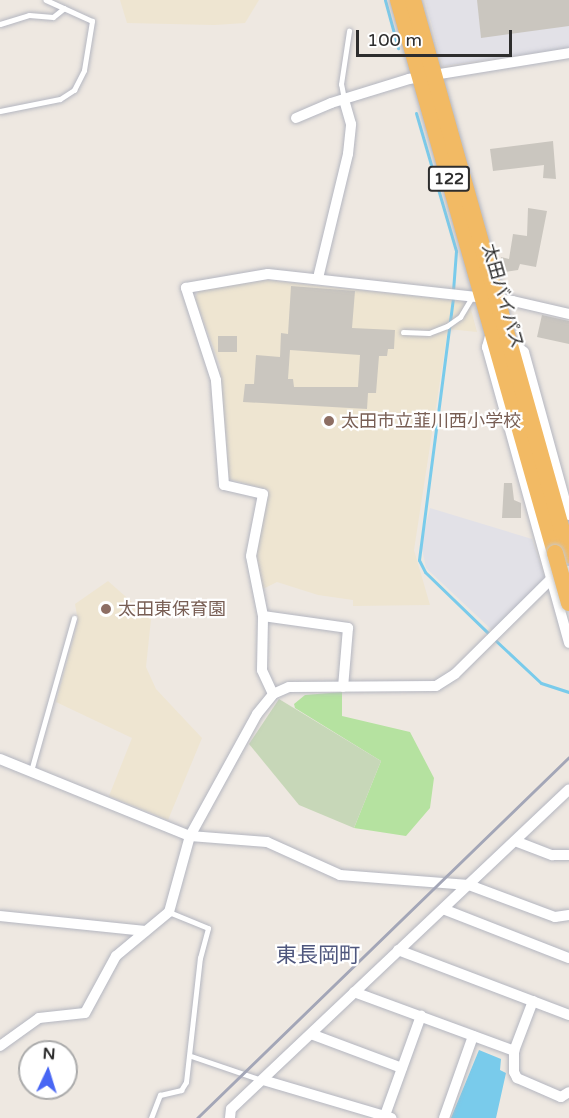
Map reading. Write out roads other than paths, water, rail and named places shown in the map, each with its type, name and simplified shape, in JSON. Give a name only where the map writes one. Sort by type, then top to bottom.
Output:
[{"type":"highway","name":"太田バイパス","points":[[398,0],[427,75]]},
{"type":"highway","name":"太田バイパス","points":[[413,0],[427,75],[492,330],[565,555]]},
{"type":"highway","name":"太田バイパス","points":[[484,298],[509,340],[565,555],[569,603]]},
{"type":"street","points":[[296,118],[344,99],[427,75],[569,53]]},
{"type":"street","points":[[318,278],[348,154],[351,124],[344,99]]},
{"type":"street","points":[[273,694],[262,670],[263,616],[251,556],[263,494],[224,485],[216,380],[186,288],[268,274],[484,298],[569,314]]},
{"type":"street","points":[[492,330],[487,347],[569,644]]},
{"type":"street","points":[[509,340],[524,352],[569,515]]},
{"type":"street","points":[[551,579],[552,567],[565,555]]},
{"type":"street","points":[[0,1046],[39,1018],[85,1013],[116,956],[169,912],[190,836],[257,714],[273,694],[289,687],[436,686],[455,674],[551,579],[569,571]]},
{"type":"street","points":[[263,616],[348,628],[343,687]]},
{"type":"street","points":[[0,759],[190,836],[267,842],[340,875],[361,879],[468,885],[555,917],[569,915]]},
{"type":"street","points":[[230,1118],[231,1109],[569,789]]},
{"type":"street","points":[[515,841],[552,855],[569,855]]},
{"type":"street","points":[[443,909],[569,958]]},
{"type":"street","points":[[0,916],[145,931]]},
{"type":"street","points":[[399,950],[569,1015]]},
{"type":"street","points":[[354,992],[514,1051]]},
{"type":"street","points":[[533,1001],[514,1051],[517,1078],[561,1097],[569,1092]]},
{"type":"street","points":[[263,1080],[387,1118],[421,1016]]},
{"type":"street","points":[[311,1034],[402,1068]]},
{"type":"street","points":[[444,1118],[474,1036]]},
{"type":"lane","points":[[0,111],[60,99],[74,90],[87,62],[92,21],[46,0]]},
{"type":"lane","points":[[0,24],[29,15],[52,17],[64,8]]},
{"type":"lane","points":[[344,99],[341,84],[349,31]]},
{"type":"lane","points":[[403,332],[429,333],[447,326],[484,298]]},
{"type":"lane","points":[[30,772],[74,618]]},
{"type":"lane","points":[[151,1118],[160,1095],[181,1090],[186,1082],[191,1056],[200,958],[208,928],[169,912]]},
{"type":"lane","points":[[191,1056],[263,1080]]},
{"type":"water","points":[[479,1050],[501,1059],[500,1070],[506,1073],[496,1118],[451,1118]]},
{"type":"waterway","points":[[385,0],[398,48]]},
{"type":"waterway","points":[[416,113],[456,251],[453,291]]},
{"type":"waterway","points":[[453,298],[419,560],[425,572],[489,634]]},
{"type":"waterway","points":[[494,639],[541,683],[569,692]]},
{"type":"railway","points":[[197,1118],[569,757]]},
{"type":"place","name":"太田市立韮川西小学校","points":[[329,421]]},
{"type":"place","name":"太田東保育園","points":[[106,609]]},
{"type":"district","name":"東長岡町","points":[[318,956]]}]
